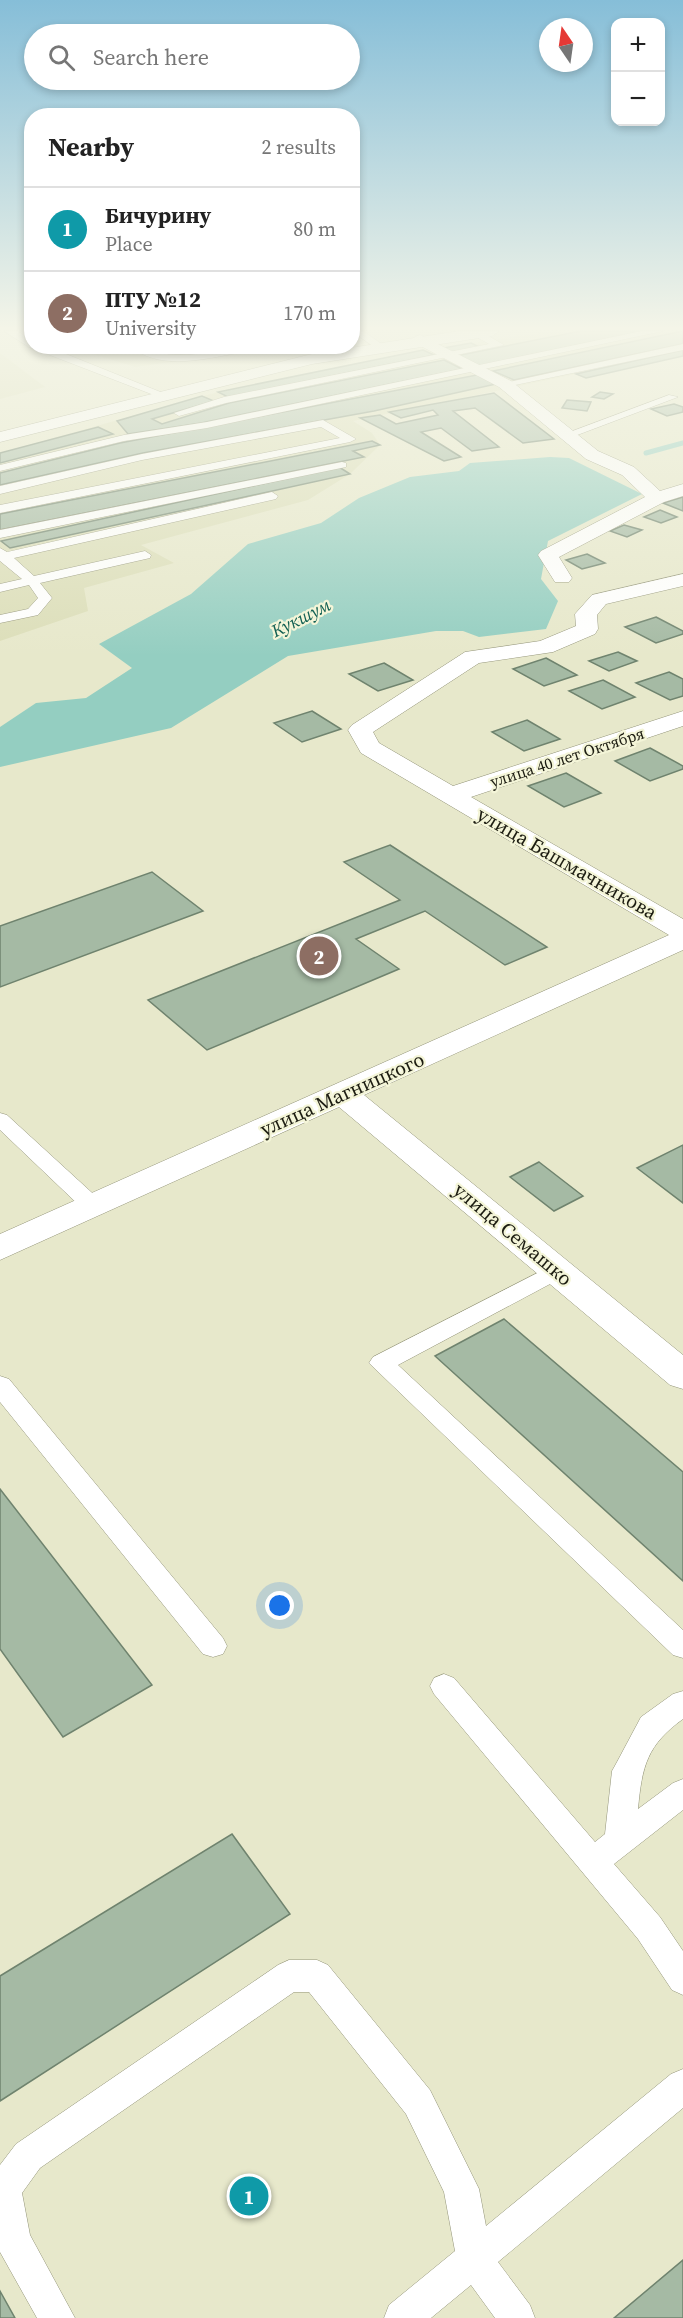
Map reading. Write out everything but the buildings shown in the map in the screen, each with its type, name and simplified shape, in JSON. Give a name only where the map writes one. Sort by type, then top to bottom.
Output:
[{"type":"street","points":[[573,439],[592,455],[628,471],[657,498]]},
{"type":"street","points":[[562,578],[548,555],[657,498],[683,490]]},
{"type":"street","name":"улица Башмачникова","points":[[683,580],[599,600],[586,614],[587,629],[545,647],[473,657],[360,730],[370,748],[683,931]]},
{"type":"street","name":"улица 40 лет Октября","points":[[451,795],[683,718]]},
{"type":"street","name":"улица Магницкого","points":[[0,1248],[683,939]]},
{"type":"street","name":"улица Семашко","points":[[342,1093],[683,1375]]},
{"type":"lane","points":[[0,468],[119,439]]},
{"type":"lane","points":[[0,490],[142,457],[237,439]]},
{"type":"lane","points":[[0,509],[349,439]]},
{"type":"lane","points":[[0,534],[342,465]]},
{"type":"lane","points":[[2,555],[272,496]]},
{"type":"lane","points":[[0,620],[33,612],[45,598],[32,581],[2,555]]},
{"type":"lane","points":[[0,588],[145,555]]},
{"type":"lane","points":[[0,1119],[93,1206]]},
{"type":"lane","points":[[557,1271],[381,1362],[683,1647]]},
{"type":"lane","points":[[0,1385],[213,1646]]},
{"type":"lane","points":[[444,1686],[649,1928],[683,1979]]},
{"type":"lane","points":[[620,1840],[627,1771],[651,1726],[683,1703]]},
{"type":"lane","points":[[593,1862],[683,1792]]},
{"type":"lane","points":[[57,2318],[13,2240],[4,2189],[28,2157],[290,1976],[317,1976],[418,2102],[461,2189],[474,2259],[517,2318]]},
{"type":"lane","points":[[402,2318],[683,2086]]},
{"type":"shaded area","points":[[49,439],[376,439],[380,445],[350,474],[308,500],[141,545],[174,563],[84,588],[88,611],[0,641],[0,453]]},
{"type":"water","points":[[550,457],[569,458],[642,494],[548,541],[541,579],[558,601],[546,629],[479,637],[463,631],[436,631],[288,656],[171,728],[0,767],[0,727],[36,703],[86,698],[132,668],[99,644],[191,594],[248,544],[321,523],[359,498],[410,477],[459,471],[470,463]]},
{"type":"waterway","name":"Кукшум","points":[[646,453],[683,443]]},
{"type":"place","name":"ПТУ №12","points":[[319,956]]},
{"type":"place","name":"Бичурину","points":[[249,2196]]}]
